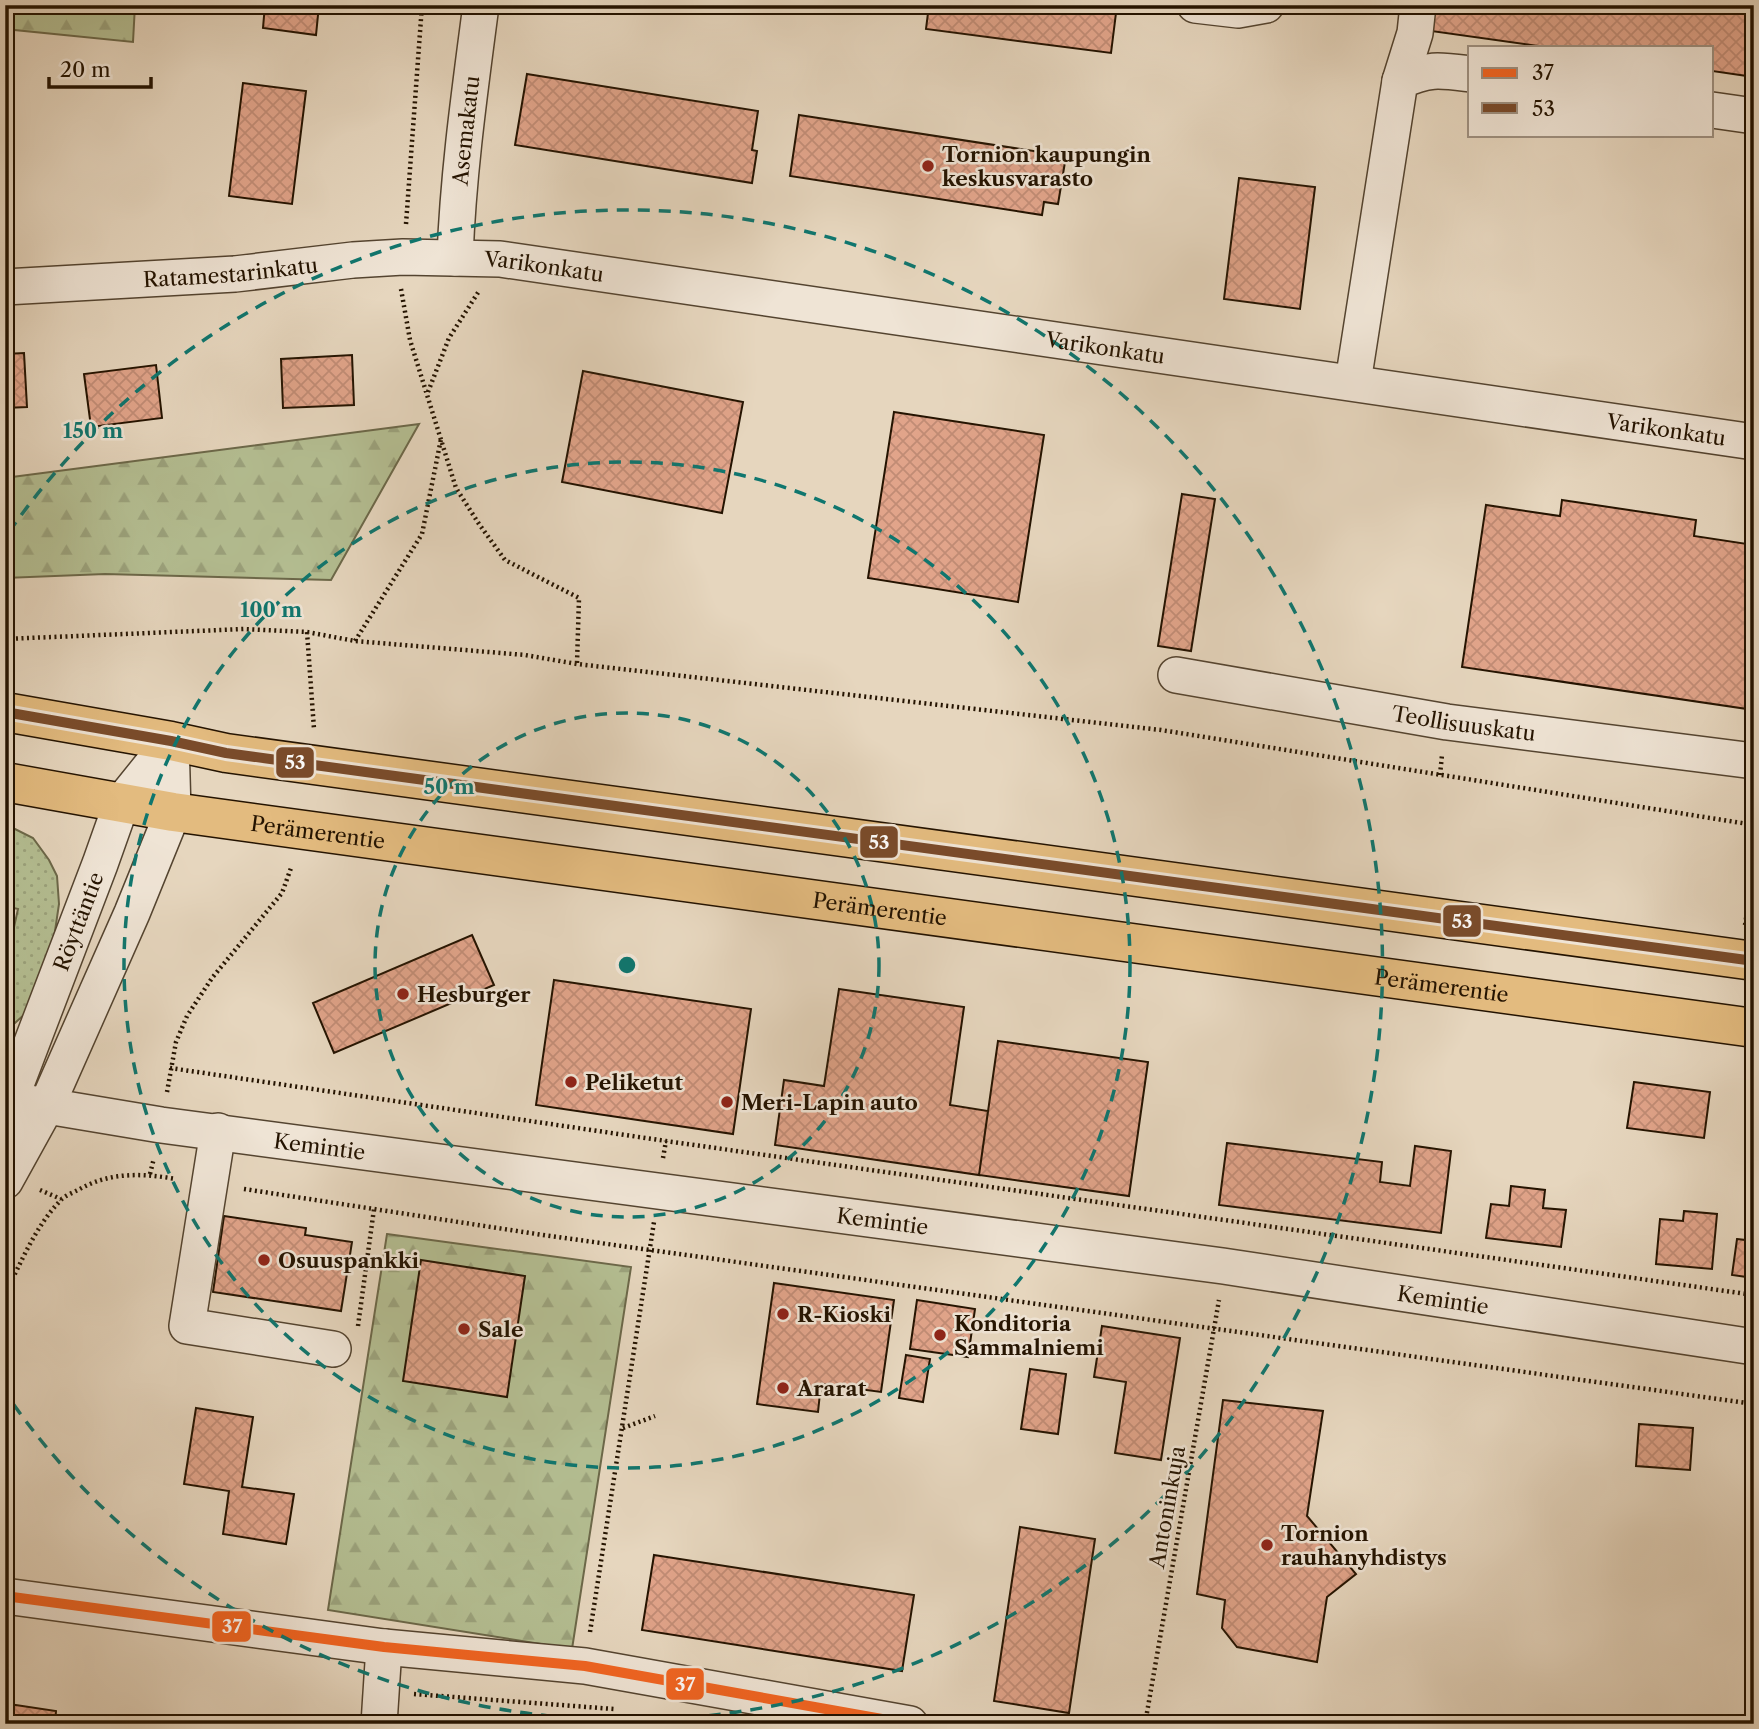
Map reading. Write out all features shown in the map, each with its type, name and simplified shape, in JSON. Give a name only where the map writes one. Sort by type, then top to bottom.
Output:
[{"type":"highway","points":[[5,712],[240,755],[1749,943]]},
{"type":"highway","name":"Perämerentie","points":[[5,782],[173,812],[1754,1028]]},
{"type":"street","name":"Asemakatu","points":[[455,258],[458,198],[481,5]]},
{"type":"street","points":[[1195,5],[1238,10],[1266,5]]},
{"type":"street","points":[[1398,5],[1396,31],[1400,81]]},
{"type":"street","points":[[1353,382],[1400,81],[1415,33],[1418,5]]},
{"type":"street","points":[[1400,81],[1419,73],[1441,70],[1468,74]]},
{"type":"street","points":[[1714,110],[1754,116]]},
{"type":"street","name":"Ratamestarinkatu","points":[[5,287],[235,274],[354,260],[455,258]]},
{"type":"street","name":"Varikonkatu","points":[[455,258],[500,258],[1754,442]]},
{"type":"street","name":"Teollisuuskatu","points":[[1176,675],[1447,722],[1754,761]]},
{"type":"street","points":[[171,741],[173,812]]},
{"type":"street","name":"Röyttäntie","points":[[7,1104],[122,802],[171,741]]},
{"type":"street","name":"Röyttäntie","points":[[20,1185],[47,1105],[132,913],[173,812]]},
{"type":"street","name":"Kemintie","points":[[7,1104],[47,1105],[160,1125],[1223,1266],[1754,1347]]},
{"type":"street","points":[[218,1131],[187,1325],[333,1349]]},
{"type":"street","points":[[5,1596],[384,1647],[584,1666],[910,1724]]},
{"type":"street","points":[[380,1708],[384,1647]]},
{"type":"path","points":[[422,5],[401,288],[410,340],[456,488],[479,524],[505,561],[579,598],[577,664]]},
{"type":"path","points":[[428,393],[449,338],[500,258]]},
{"type":"path","points":[[355,641],[422,534],[441,438]]},
{"type":"path","points":[[5,639],[244,629],[307,632],[355,641],[525,655],[577,664],[1161,730],[1754,825]]},
{"type":"path","points":[[307,632],[314,733]]},
{"type":"path","points":[[167,1093],[176,1042],[187,1016],[212,978],[282,893],[291,867]]},
{"type":"path","points":[[1749,943],[1754,867]]},
{"type":"path","points":[[170,1068],[666,1141],[1754,1294]]},
{"type":"path","points":[[584,1666],[666,1141]]},
{"type":"path","points":[[150,1174],[155,1152]]},
{"type":"path","points":[[5,1294],[41,1224],[61,1199],[86,1185],[111,1176],[150,1174],[650,1250],[1754,1404]]},
{"type":"path","points":[[20,1185],[61,1199]]},
{"type":"path","points":[[333,1349],[356,1337],[374,1209]]},
{"type":"path","name":"Antoninkuja","points":[[1145,1724],[1219,1296]]},
{"type":"path","points":[[622,1429],[655,1416]]},
{"type":"path","points":[[380,1708],[617,1709]]},
{"type":"green space","points":[[5,5],[135,5],[133,42],[5,29]]},
{"type":"green space","points":[[419,424],[331,580],[105,574],[5,578],[5,477]]},
{"type":"green space","points":[[5,826],[33,838],[49,860],[57,876],[59,904],[54,938],[26,1013],[5,1032],[5,968],[18,909],[5,906]]},
{"type":"green space","points":[[387,1234],[631,1267],[572,1649],[328,1610]]},
{"type":"building","points":[[265,5],[319,5],[316,35],[263,28]]},
{"type":"building","points":[[867,5],[1117,5],[1111,53],[926,29],[928,13]]},
{"type":"building","points":[[1428,5],[1754,5],[1754,77],[1714,71],[1714,46],[1538,46],[1424,30]]},
{"type":"building","points":[[527,74],[758,111],[752,150],[757,151],[752,183],[515,145]]},
{"type":"building","points":[[243,83],[306,91],[292,204],[229,196]]},
{"type":"building","name":"Tornion kaupungin keskusvarasto","points":[[799,115],[1066,156],[1058,204],[1044,202],[1042,215],[790,176]]},
{"type":"building","points":[[1239,178],[1315,187],[1300,309],[1224,299]]},
{"type":"building","points":[[24,353],[27,407],[5,408],[5,354]]},
{"type":"building","points":[[352,355],[354,405],[283,408],[281,359]]},
{"type":"building","points":[[156,365],[162,418],[91,427],[84,374]]},
{"type":"building","points":[[583,371],[743,402],[722,513],[562,482]]},
{"type":"building","points":[[894,412],[1044,435],[1018,602],[868,578]]},
{"type":"building","points":[[1182,494],[1215,499],[1191,651],[1158,646]]},
{"type":"building","points":[[1562,500],[1696,520],[1694,536],[1754,545],[1754,710],[1462,667],[1486,505],[1560,516]]},
{"type":"building","name":"Hesburger","points":[[472,935],[494,985],[334,1053],[313,1003]]},
{"type":"building","points":[[554,980],[751,1009],[733,1134],[536,1105]]},
{"type":"building","points":[[839,989],[964,1007],[950,1105],[988,1111],[979,1175],[775,1145],[784,1080],[824,1086]]},
{"type":"building","points":[[998,1041],[1148,1062],[1129,1196],[979,1175]]},
{"type":"building","points":[[1634,1082],[1710,1092],[1704,1138],[1627,1128]]},
{"type":"building","points":[[1227,1143],[1382,1162],[1380,1182],[1410,1186],[1415,1146],[1451,1151],[1441,1233],[1219,1205]]},
{"type":"building","points":[[1511,1186],[1545,1190],[1543,1208],[1566,1210],[1561,1247],[1486,1238],[1491,1204],[1509,1206]]},
{"type":"building","points":[[1684,1211],[1717,1214],[1712,1269],[1656,1264],[1660,1219],[1683,1221]]},
{"type":"building","points":[[224,1216],[306,1228],[305,1235],[352,1242],[341,1311],[213,1292]]},
{"type":"building","points":[[1737,1239],[1754,1241],[1754,1278],[1732,1275]]},
{"type":"building","name":"Sale","points":[[421,1260],[525,1276],[507,1397],[403,1381]]},
{"type":"building","points":[[774,1283],[894,1300],[881,1392],[821,1384],[818,1412],[757,1404]]},
{"type":"building","points":[[917,1300],[975,1309],[968,1357],[910,1349]]},
{"type":"building","points":[[1102,1326],[1180,1338],[1161,1460],[1115,1453],[1126,1382],[1094,1377]]},
{"type":"building","points":[[906,1355],[930,1359],[923,1402],[899,1398]]},
{"type":"building","points":[[1030,1369],[1066,1374],[1058,1434],[1021,1429]]},
{"type":"building","name":"Tornion rauhanyhdistys","points":[[1223,1400],[1323,1411],[1307,1516],[1356,1574],[1327,1597],[1317,1662],[1237,1647],[1222,1628],[1225,1600],[1197,1594]]},
{"type":"building","points":[[196,1408],[253,1417],[242,1487],[294,1494],[286,1544],[223,1534],[229,1491],[184,1484]]},
{"type":"building","points":[[1639,1424],[1693,1428],[1690,1470],[1636,1466]]},
{"type":"building","points":[[1020,1527],[1095,1539],[1069,1713],[994,1701]]},
{"type":"building","points":[[654,1555],[914,1595],[902,1671],[642,1630]]},
{"type":"building","points":[[9,1704],[56,1711],[55,1724],[6,1724]]},
{"type":"transit line","name":"53","points":[[5,712],[226,753],[1754,961]]},
{"type":"transit line","name":"37","points":[[5,1596],[384,1647],[585,1666],[910,1724]]},
{"type":"place","name":"Tornion kaupungin keskusvarasto","points":[[928,166]]},
{"type":"place","name":"Hesburger","points":[[403,994]]},
{"type":"place","name":"Peliketut","points":[[571,1082]]},
{"type":"place","name":"Meri-Lapin auto","points":[[727,1102]]},
{"type":"place","name":"Osuuspankki","points":[[264,1260]]},
{"type":"place","name":"R-Kioski","points":[[783,1314]]},
{"type":"place","name":"Sale","points":[[464,1329]]},
{"type":"place","name":"Konditoria Sammalniemi","points":[[940,1335]]},
{"type":"place","name":"Ararat","points":[[783,1388]]},
{"type":"place","name":"Tornion rauhanyhdistys","points":[[1267,1545]]}]
